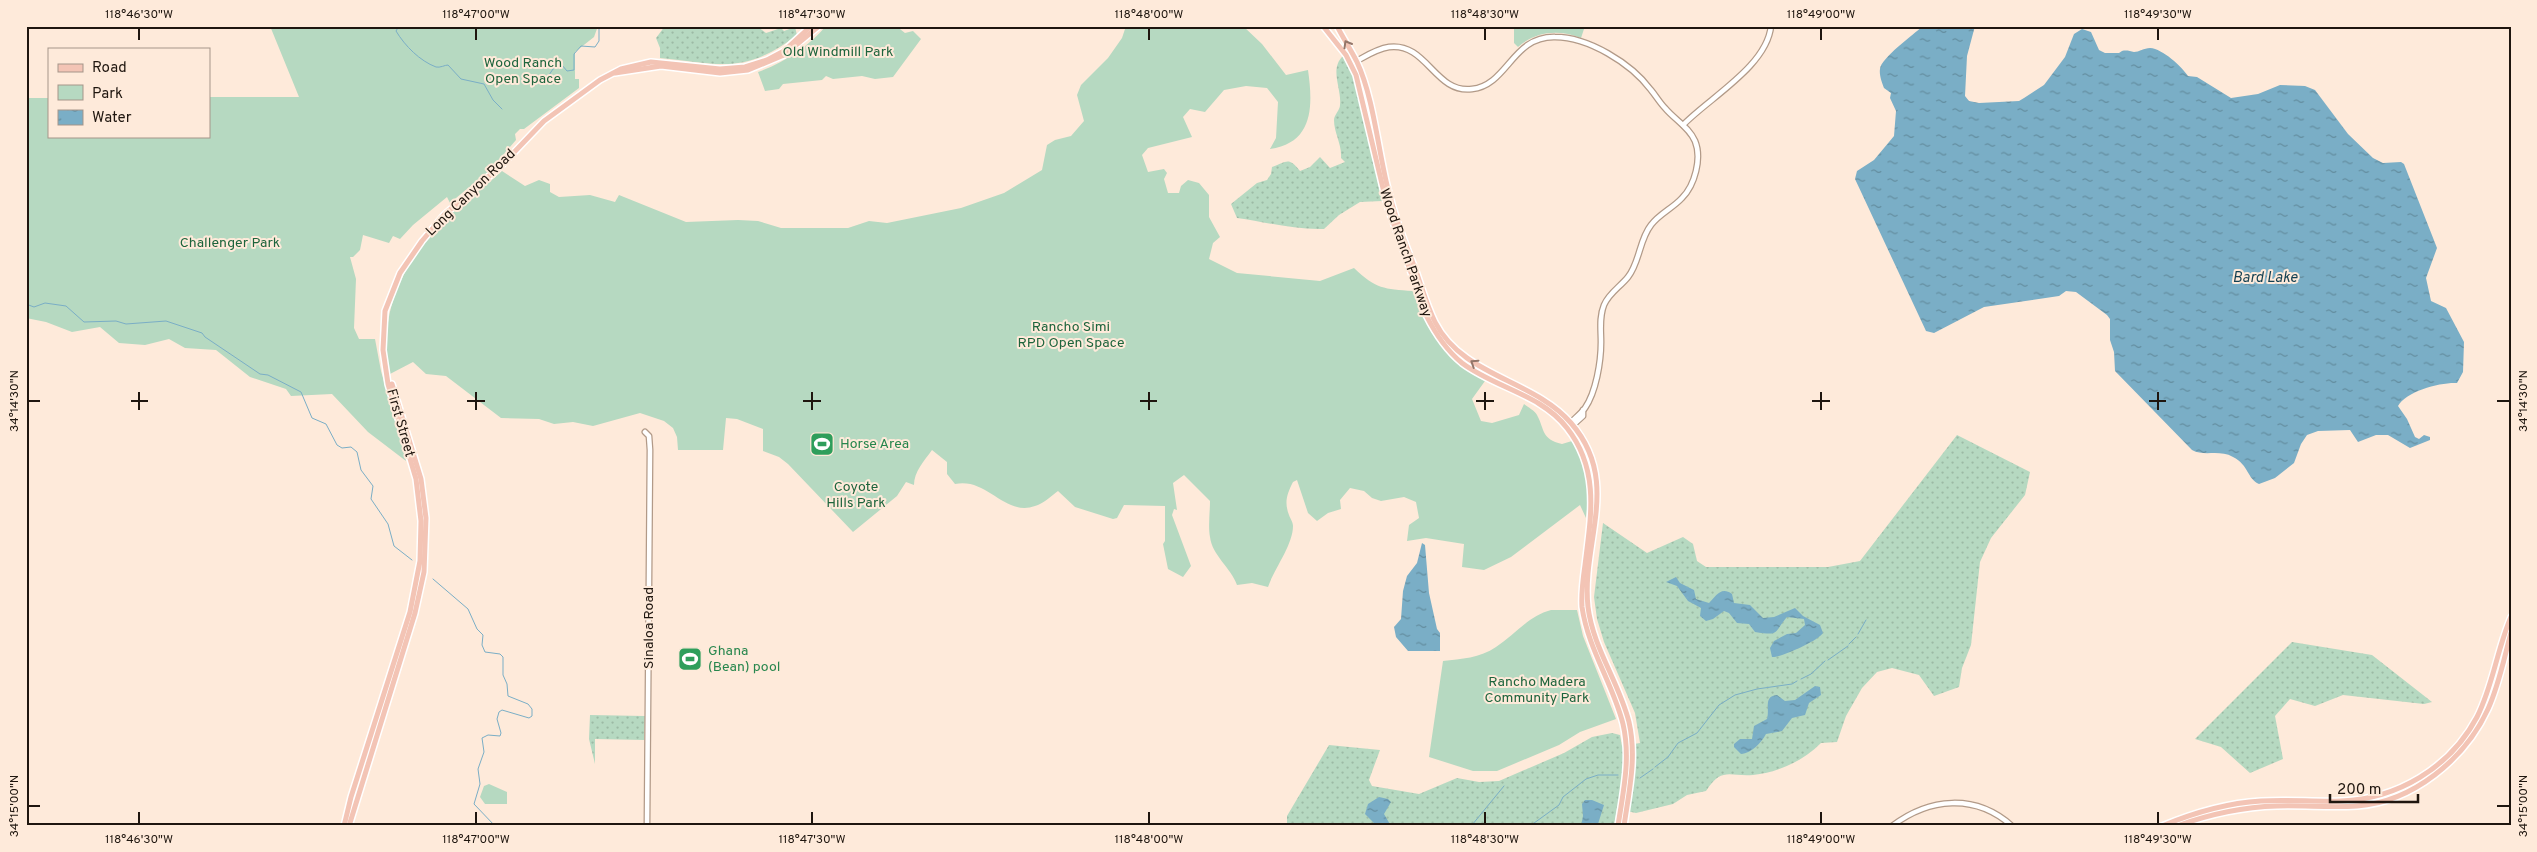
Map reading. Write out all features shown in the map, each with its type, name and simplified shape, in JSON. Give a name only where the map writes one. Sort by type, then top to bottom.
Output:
[{"type":"main road","name":"Long Canyon Road","points":[[389,380],[383,350],[385,311],[400,273],[422,241],[444,215],[502,166],[544,121],[593,85],[614,73],[632,66],[660,62],[720,69],[746,67],[784,51],[811,26]]},
{"type":"main road","name":"Long Canyon Road","points":[[614,73],[661,66],[720,73],[748,70],[784,55],[819,26]]},
{"type":"main road","name":"Wood Ranch Parkway","points":[[1323,26],[1351,64],[1360,87],[1387,205],[1426,315],[1434,332],[1450,352],[1464,364],[1546,408],[1570,425],[1582,451],[1593,491],[1582,586],[1585,622],[1590,641],[1617,708],[1626,744],[1627,764],[1618,826]]},
{"type":"main road","name":"Wood Ranch Parkway","points":[[1337,26],[1357,61],[1365,86],[1396,217],[1429,307],[1442,333],[1460,354],[1479,366],[1545,400],[1570,425],[1588,450],[1597,482],[1596,526],[1588,592],[1590,616],[1597,642],[1628,721],[1632,739],[1632,770],[1624,826]]},
{"type":"main road","name":"First Street","points":[[344,826],[351,797],[410,612],[420,561],[421,521],[417,489],[389,380]]},
{"type":"main road","name":"First Street","points":[[350,826],[415,612],[426,553],[426,518],[421,479],[407,429],[389,380]]},
{"type":"main road","points":[[2177,826],[2206,816],[2248,808],[2364,806],[2410,786],[2448,756],[2476,719],[2487,693],[2511,617]]},
{"type":"main road","points":[[2162,826],[2205,811],[2236,804],[2268,800],[2363,799],[2383,795],[2429,779],[2452,760],[2481,721],[2493,695],[2511,633]]},
{"type":"street","points":[[1683,125],[1729,86],[1758,55],[1768,40],[1771,26]]},
{"type":"street","points":[[1351,64],[1384,48],[1405,49],[1420,56],[1448,85],[1470,90],[1491,82],[1513,56],[1529,43],[1545,37],[1566,37],[1598,49],[1628,66],[1649,87],[1665,109],[1691,134],[1696,146],[1696,169],[1684,196],[1651,225],[1631,272],[1610,294],[1603,306],[1600,322],[1601,343],[1591,398],[1583,410],[1583,416],[1570,425]]},
{"type":"street","name":"Sinaloa Road","points":[[645,432],[649,436],[650,450],[647,826]]},
{"type":"street","points":[[1892,826],[1910,813],[1925,806],[1958,802],[1989,810],[2012,826]]},
{"type":"green space","name":"Challenger Park","points":[[270,26],[598,26],[594,37],[575,52],[575,79],[579,79],[579,88],[524,129],[520,129],[515,134],[516,140],[490,170],[450,203],[447,197],[413,225],[400,239],[393,236],[389,243],[363,235],[360,250],[353,257],[350,257],[356,279],[354,328],[359,339],[375,339],[381,371],[406,461],[368,432],[332,394],[291,396],[286,389],[250,377],[216,350],[185,348],[169,339],[145,345],[119,343],[100,327],[72,332],[46,322],[26,318],[26,98],[48,98],[48,138],[210,138],[210,97],[299,97]]},
{"type":"green space","points":[[665,26],[758,27],[766,33],[781,28],[784,31],[795,27],[797,35],[779,48],[747,61],[732,64],[699,63],[660,58],[660,48],[656,38]]},
{"type":"green space","name":"Old Windmill Park","points":[[826,26],[896,26],[905,33],[913,31],[921,39],[893,77],[875,79],[862,76],[833,79],[826,76],[822,80],[783,84],[779,89],[765,91],[758,72],[777,64],[795,53]]},
{"type":"green space","name":"Rancho Simi RPD Open Space","points":[[1126,26],[1243,26],[1262,44],[1286,75],[1308,70],[1310,109],[1303,131],[1295,139],[1270,149],[1276,138],[1278,102],[1267,88],[1246,86],[1224,90],[1205,112],[1190,109],[1183,117],[1192,137],[1148,148],[1142,155],[1148,172],[1164,169],[1167,173],[1164,179],[1168,193],[1179,193],[1181,186],[1188,180],[1199,183],[1209,195],[1209,217],[1220,237],[1213,243],[1209,259],[1237,273],[1320,281],[1354,268],[1368,280],[1381,287],[1413,291],[1425,319],[1440,344],[1459,364],[1485,381],[1472,399],[1481,421],[1492,423],[1519,415],[1524,404],[1536,414],[1547,437],[1562,444],[1572,441],[1581,459],[1586,478],[1586,518],[1580,505],[1511,557],[1484,570],[1462,567],[1464,544],[1426,538],[1407,541],[1409,525],[1419,518],[1416,502],[1404,497],[1381,501],[1372,498],[1364,491],[1350,488],[1340,500],[1341,509],[1328,513],[1317,521],[1308,513],[1297,480],[1291,486],[1286,502],[1293,525],[1290,541],[1268,587],[1252,583],[1237,585],[1211,544],[1209,528],[1210,501],[1184,475],[1173,483],[1177,510],[1174,509],[1172,515],[1191,566],[1183,577],[1168,569],[1163,544],[1165,541],[1165,506],[1124,505],[1117,518],[1113,519],[1075,507],[1058,491],[1038,505],[1024,508],[1014,506],[977,486],[966,483],[955,484],[947,474],[947,462],[932,450],[918,471],[914,485],[906,482],[897,496],[853,532],[788,464],[779,457],[763,451],[763,429],[737,419],[726,418],[723,450],[678,450],[677,437],[673,428],[664,421],[640,413],[593,426],[573,422],[554,424],[539,419],[501,418],[446,376],[426,374],[413,362],[390,374],[387,328],[398,286],[408,266],[436,230],[458,208],[502,171],[525,186],[539,180],[550,184],[550,192],[559,197],[590,195],[615,202],[619,195],[686,222],[738,220],[758,221],[781,228],[848,228],[869,221],[887,223],[961,208],[1004,193],[1042,170],[1047,145],[1055,140],[1071,136],[1084,121],[1077,95],[1081,85],[1108,58],[1122,38]]},
{"type":"green space","points":[[1514,26],[1585,26],[1581,38],[1564,33],[1548,33],[1532,38],[1518,47],[1514,43]]},
{"type":"green space","points":[[1343,56],[1354,76],[1382,201],[1360,202],[1339,215],[1324,229],[1291,227],[1237,218],[1231,204],[1257,183],[1267,180],[1271,174],[1272,167],[1284,162],[1290,162],[1300,171],[1310,167],[1320,157],[1330,168],[1345,162],[1341,158],[1334,120],[1340,105],[1336,73],[1339,61]]},
{"type":"green space","points":[[1957,435],[2030,472],[2025,495],[1991,538],[1980,562],[1971,645],[1962,668],[1959,687],[1934,696],[1919,675],[1892,668],[1877,672],[1862,688],[1846,716],[1837,742],[1821,743],[1790,765],[1763,774],[1722,775],[1706,791],[1687,795],[1673,804],[1636,813],[1617,809],[1614,826],[1287,826],[1287,816],[1329,745],[1380,750],[1369,780],[1372,786],[1419,794],[1457,778],[1479,782],[1499,781],[1564,753],[1592,737],[1612,733],[1620,735],[1622,746],[1640,743],[1635,713],[1604,642],[1597,619],[1594,597],[1603,523],[1647,553],[1683,537],[1693,544],[1697,561],[1706,567],[1828,567],[1860,561]]},
{"type":"green space","name":"Rancho Madera Community Park","points":[[1551,610],[1577,610],[1583,636],[1616,719],[1580,732],[1559,745],[1497,771],[1473,771],[1429,757],[1443,661],[1484,654],[1503,642],[1528,621]]},
{"type":"green space","points":[[2292,642],[2372,655],[2432,702],[2424,704],[2343,695],[2315,706],[2290,699],[2275,716],[2283,759],[2250,773],[2221,747],[2195,739]]},
{"type":"green space","points":[[590,715],[645,716],[644,740],[595,739],[595,764],[589,739]]},
{"type":"green space","points":[[489,784],[507,792],[507,804],[485,804],[480,797],[484,786]]},
{"type":"water","name":"Bard Lake","points":[[1923,26],[1975,26],[1967,56],[1965,96],[1969,101],[1979,103],[2019,101],[2044,85],[2065,57],[2074,34],[2082,29],[2091,32],[2099,50],[2105,53],[2136,52],[2150,48],[2160,51],[2176,63],[2188,76],[2197,77],[2231,98],[2258,94],[2280,85],[2305,86],[2315,90],[2348,134],[2373,158],[2383,163],[2401,162],[2404,164],[2437,248],[2426,278],[2431,301],[2446,308],[2464,342],[2463,372],[2457,383],[2442,384],[2416,392],[2408,396],[2398,406],[2407,419],[2415,437],[2419,439],[2424,435],[2430,437],[2430,440],[2410,448],[2388,435],[2376,435],[2358,442],[2350,430],[2318,431],[2307,435],[2301,444],[2294,463],[2275,478],[2259,484],[2252,479],[2242,464],[2233,457],[2192,450],[2115,371],[2114,352],[2110,340],[2110,319],[2076,292],[2066,291],[2059,296],[1984,307],[1934,333],[1926,331],[1855,179],[1857,171],[1874,160],[1894,136],[1896,111],[1890,98],[1891,93],[1884,88],[1880,76],[1882,64],[1891,53]]},
{"type":"water","points":[[1422,543],[1425,545],[1429,593],[1437,629],[1440,633],[1440,651],[1408,651],[1396,637],[1394,627],[1401,619],[1403,591],[1407,576],[1417,563]]},
{"type":"water","points":[[1676,577],[1680,583],[1694,590],[1696,599],[1709,603],[1719,593],[1725,591],[1732,594],[1734,603],[1750,605],[1763,618],[1774,617],[1795,608],[1803,616],[1820,625],[1823,633],[1799,648],[1783,655],[1772,657],[1770,648],[1774,641],[1787,634],[1796,633],[1805,625],[1804,619],[1787,617],[1776,632],[1769,634],[1755,632],[1749,624],[1737,623],[1729,613],[1724,611],[1713,619],[1706,621],[1700,616],[1701,608],[1688,601],[1677,586],[1666,582]]},
{"type":"water","points":[[1815,686],[1820,687],[1821,695],[1809,703],[1805,715],[1792,718],[1782,731],[1766,734],[1759,744],[1749,752],[1741,754],[1734,747],[1734,744],[1740,739],[1752,739],[1754,726],[1767,719],[1768,700],[1770,698],[1777,695],[1785,701],[1795,700]]},
{"type":"water","points":[[1379,797],[1388,799],[1391,802],[1384,814],[1391,826],[1377,826],[1365,814],[1368,804]]},
{"type":"water","points":[[1585,800],[1592,800],[1604,805],[1598,824],[1581,826],[1583,816],[1582,804]]},
{"type":"waterway","points":[[399,26],[396,31],[408,47],[419,57],[436,67],[448,65],[461,79],[484,84],[493,100],[502,109]]},
{"type":"waterway","points":[[543,84],[553,69],[562,65],[567,71],[574,70],[574,54],[581,46],[595,47],[599,41],[599,26]]},
{"type":"waterway","points":[[26,304],[34,307],[45,303],[66,306],[84,322],[116,321],[126,324],[166,321],[202,333],[205,337],[260,374],[268,375],[301,392],[312,418],[326,424],[337,445],[342,448],[351,447],[357,452],[361,470],[373,486],[371,499],[388,524],[394,546],[412,560]]},
{"type":"waterway","points":[[433,579],[468,609],[477,629],[483,635],[482,645],[485,652],[500,654],[503,657],[503,675],[507,684],[508,696],[528,704],[532,709],[532,716],[529,718],[502,710],[499,712],[497,719],[501,733],[500,736],[488,735],[482,738],[484,752],[478,769],[480,784],[474,804],[495,826]]},
{"type":"waterway","points":[[1858,634],[1866,620]]},
{"type":"waterway","points":[[1849,644],[1856,637]]},
{"type":"waterway","points":[[1828,660],[1848,646]]},
{"type":"waterway","points":[[1801,679],[1811,674],[1825,661]]},
{"type":"waterway","points":[[1655,767],[1668,757],[1678,743],[1697,733],[1719,705],[1735,695],[1757,689],[1792,684],[1797,681]]},
{"type":"waterway","points":[[1640,778],[1653,769]]},
{"type":"waterway","points":[[1530,826],[1559,805],[1563,797],[1586,779],[1598,775],[1618,775]]},
{"type":"waterway","points":[[1472,825],[1504,786]]},
{"type":"waterway","points":[[1448,826],[1463,824],[1474,826]]},
{"type":"place","name":"Horse Area","points":[[822,444]]},
{"type":"place","name":"Ghana (Bean) pool","points":[[690,659]]},
{"type":"park label","name":"Wood Ranch Open Space","points":[[523,72]]},
{"type":"park label","name":"Coyote Hills Park","points":[[856,496]]}]
